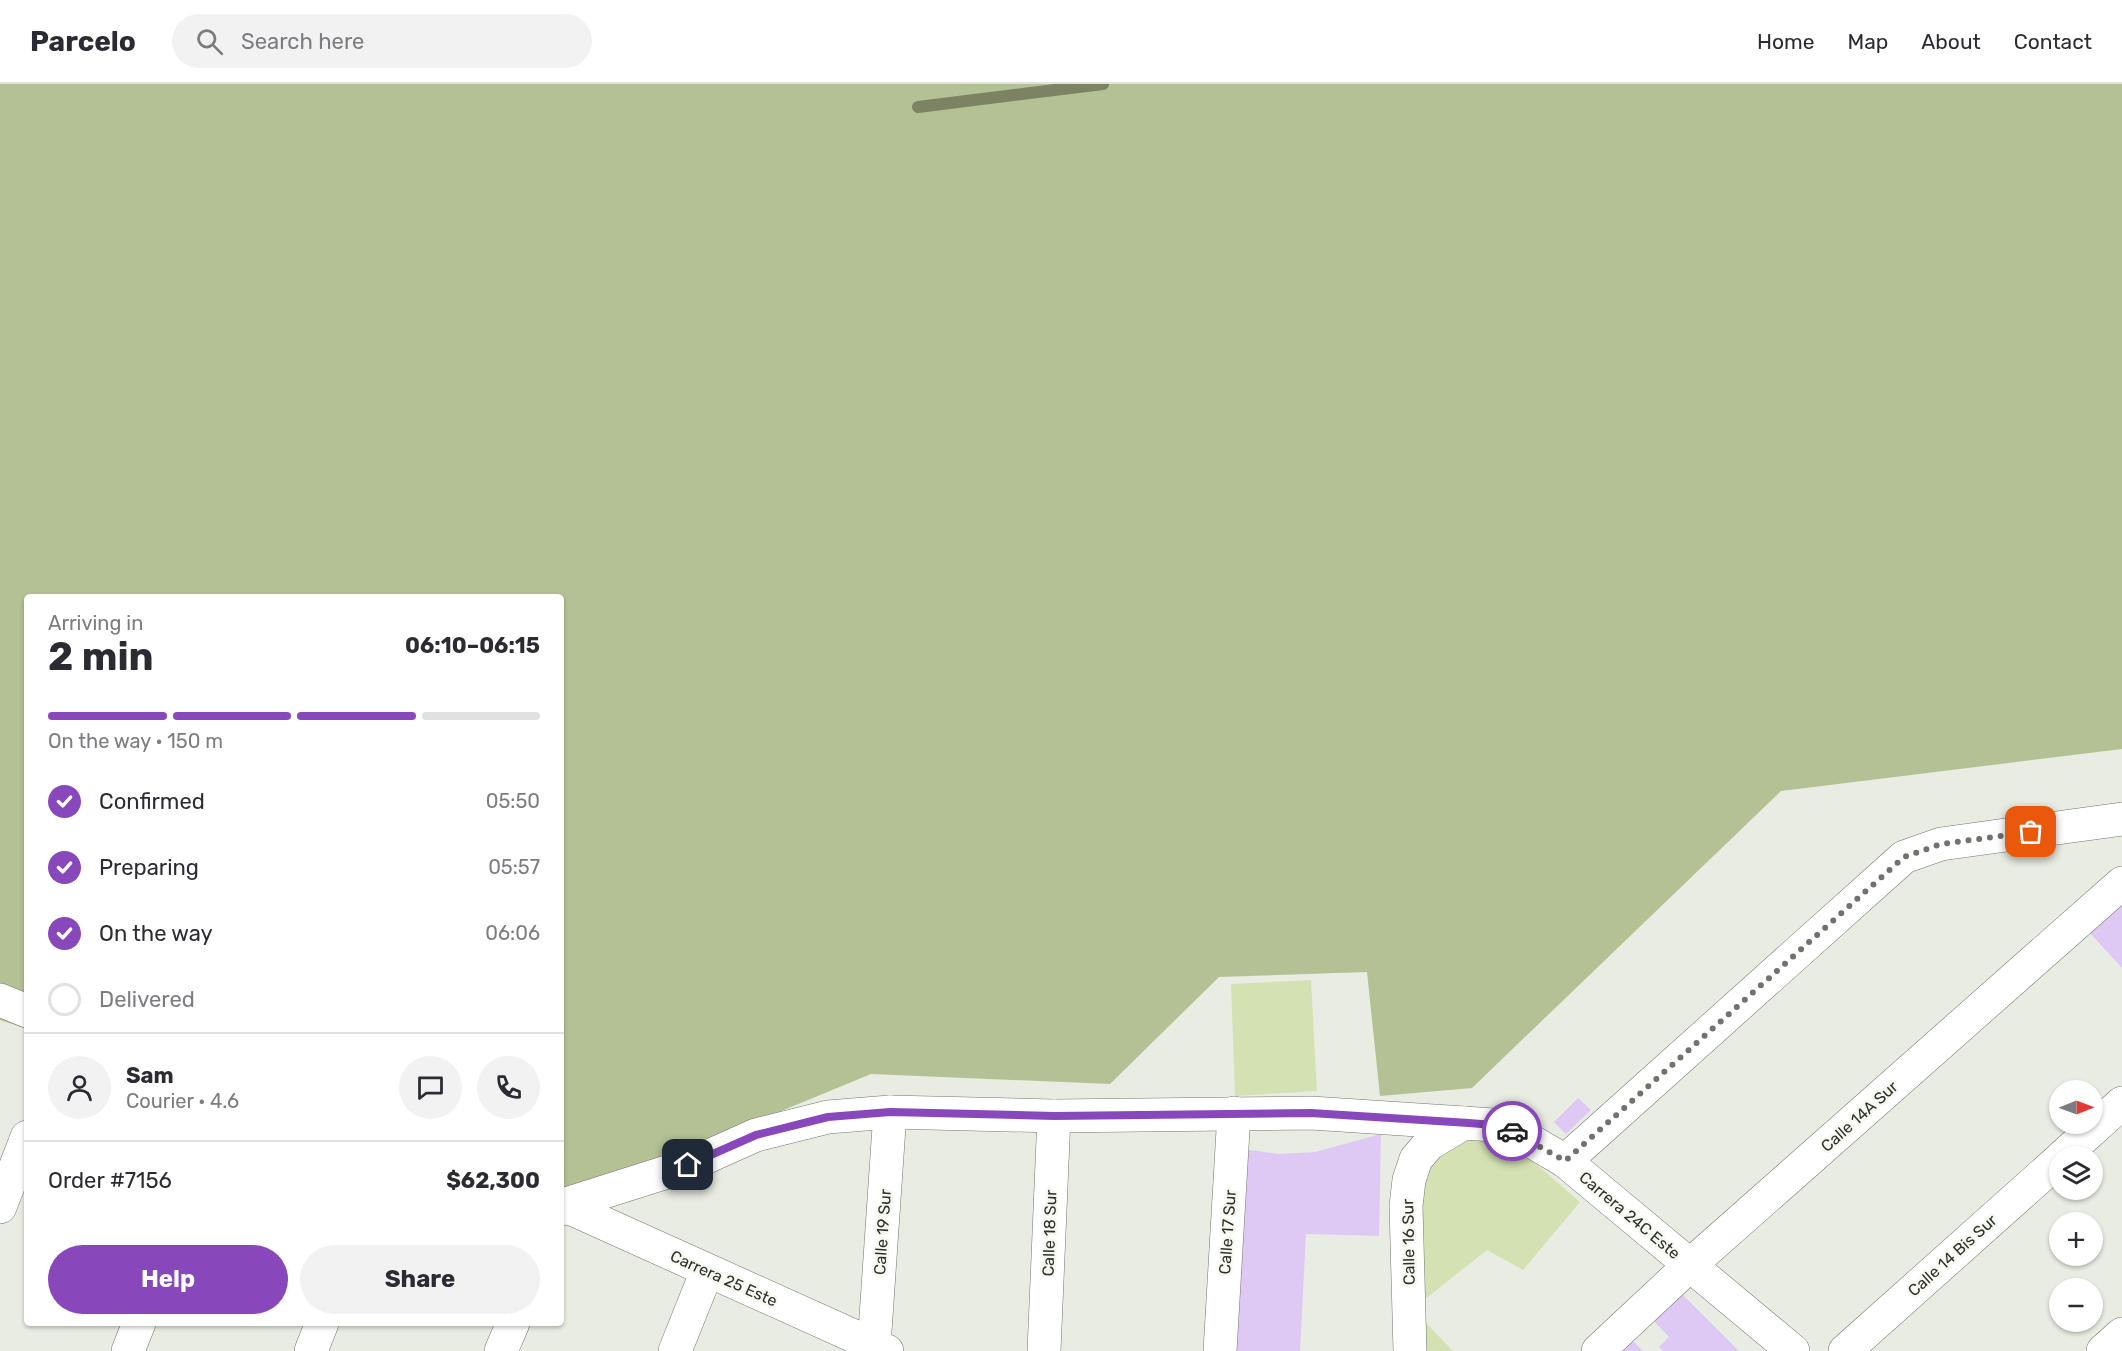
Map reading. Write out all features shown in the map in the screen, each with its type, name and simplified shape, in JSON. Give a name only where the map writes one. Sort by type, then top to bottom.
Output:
[{"type":"street","points":[[1565,1161],[1904,857],[1941,844],[2122,819]]},
{"type":"street","name":"Calle 14A Sur","points":[[1598,1351],[1690,1265],[2122,883]]},
{"type":"street","points":[[0,1000],[24,1010]]},
{"type":"street","name":"Calle 14 Bis Sur","points":[[2074,1146],[2122,1103]]},
{"type":"street","name":"Carrera 24C Este","points":[[564,1205],[688,1165],[756,1135],[828,1117],[890,1112],[1054,1116],[1322,1114],[1493,1125],[1514,1131],[1565,1161],[1793,1351]]},
{"type":"street","name":"Calle 19 Sur","points":[[878,1349],[890,1112]]},
{"type":"street","name":"Calle 17 Sur","points":[[1220,1351],[1234,1113]]},
{"type":"street","name":"Calle 18 Sur","points":[[1044,1351],[1054,1116]]},
{"type":"street","name":"Calle 16 Sur","points":[[1410,1351],[1406,1206],[1408,1180],[1416,1159],[1429,1144],[1464,1123]]},
{"type":"street","points":[[0,1207],[24,1145]]},
{"type":"street","name":"Calle 14 Bis Sur","points":[[1845,1351],[2049,1169]]},
{"type":"street","name":"Carrera 25 Este","points":[[564,1207],[878,1349]]},
{"type":"street","points":[[675,1351],[707,1271]]},
{"type":"street","points":[[128,1351],[138,1326]]},
{"type":"street","points":[[311,1351],[321,1326]]},
{"type":"street","points":[[501,1351],[512,1326]]},
{"type":"street","points":[[2103,1351],[2122,1334]]},
{"type":"green space","points":[[0,84],[2122,84],[2122,749],[1781,791],[1472,1088],[1380,1096],[1367,972],[1219,977],[1110,1084],[871,1074],[564,1201],[564,594],[24,594],[24,1028],[0,1020]]},
{"type":"green space","points":[[1311,980],[1317,1091],[1235,1096],[1231,984]]},
{"type":"green space","points":[[1459,1141],[1495,1141],[1523,1153],[1580,1202],[1523,1270],[1487,1250],[1424,1300],[1421,1178],[1435,1159]]},
{"type":"green space","points":[[1424,1321],[1453,1351],[1425,1351]]},
{"type":"building","points":[[2122,901],[2122,968],[2089,932]]},
{"type":"building","points":[[1578,1098],[1591,1110],[1566,1134],[1554,1122]]},
{"type":"building","points":[[1381,1134],[1379,1236],[1306,1234],[1300,1351],[1232,1351],[1235,1148],[1279,1154],[1315,1152]]},
{"type":"building","points":[[1679,1291],[1739,1351],[1663,1351],[1659,1347],[1669,1337],[1651,1318]]},
{"type":"building","points":[[1630,1338],[1643,1351],[1617,1351]]},
{"type":"waterway","points":[[918,107],[1103,84]]},
{"type":"way so far","points":[[1512,1131],[1565,1161],[1904,857],[1941,844],[2031,832]]},
{"type":"route","points":[[688,1165],[756,1135],[828,1117],[890,1112],[1054,1116],[1311,1113],[1493,1125],[1512,1131]]}]
